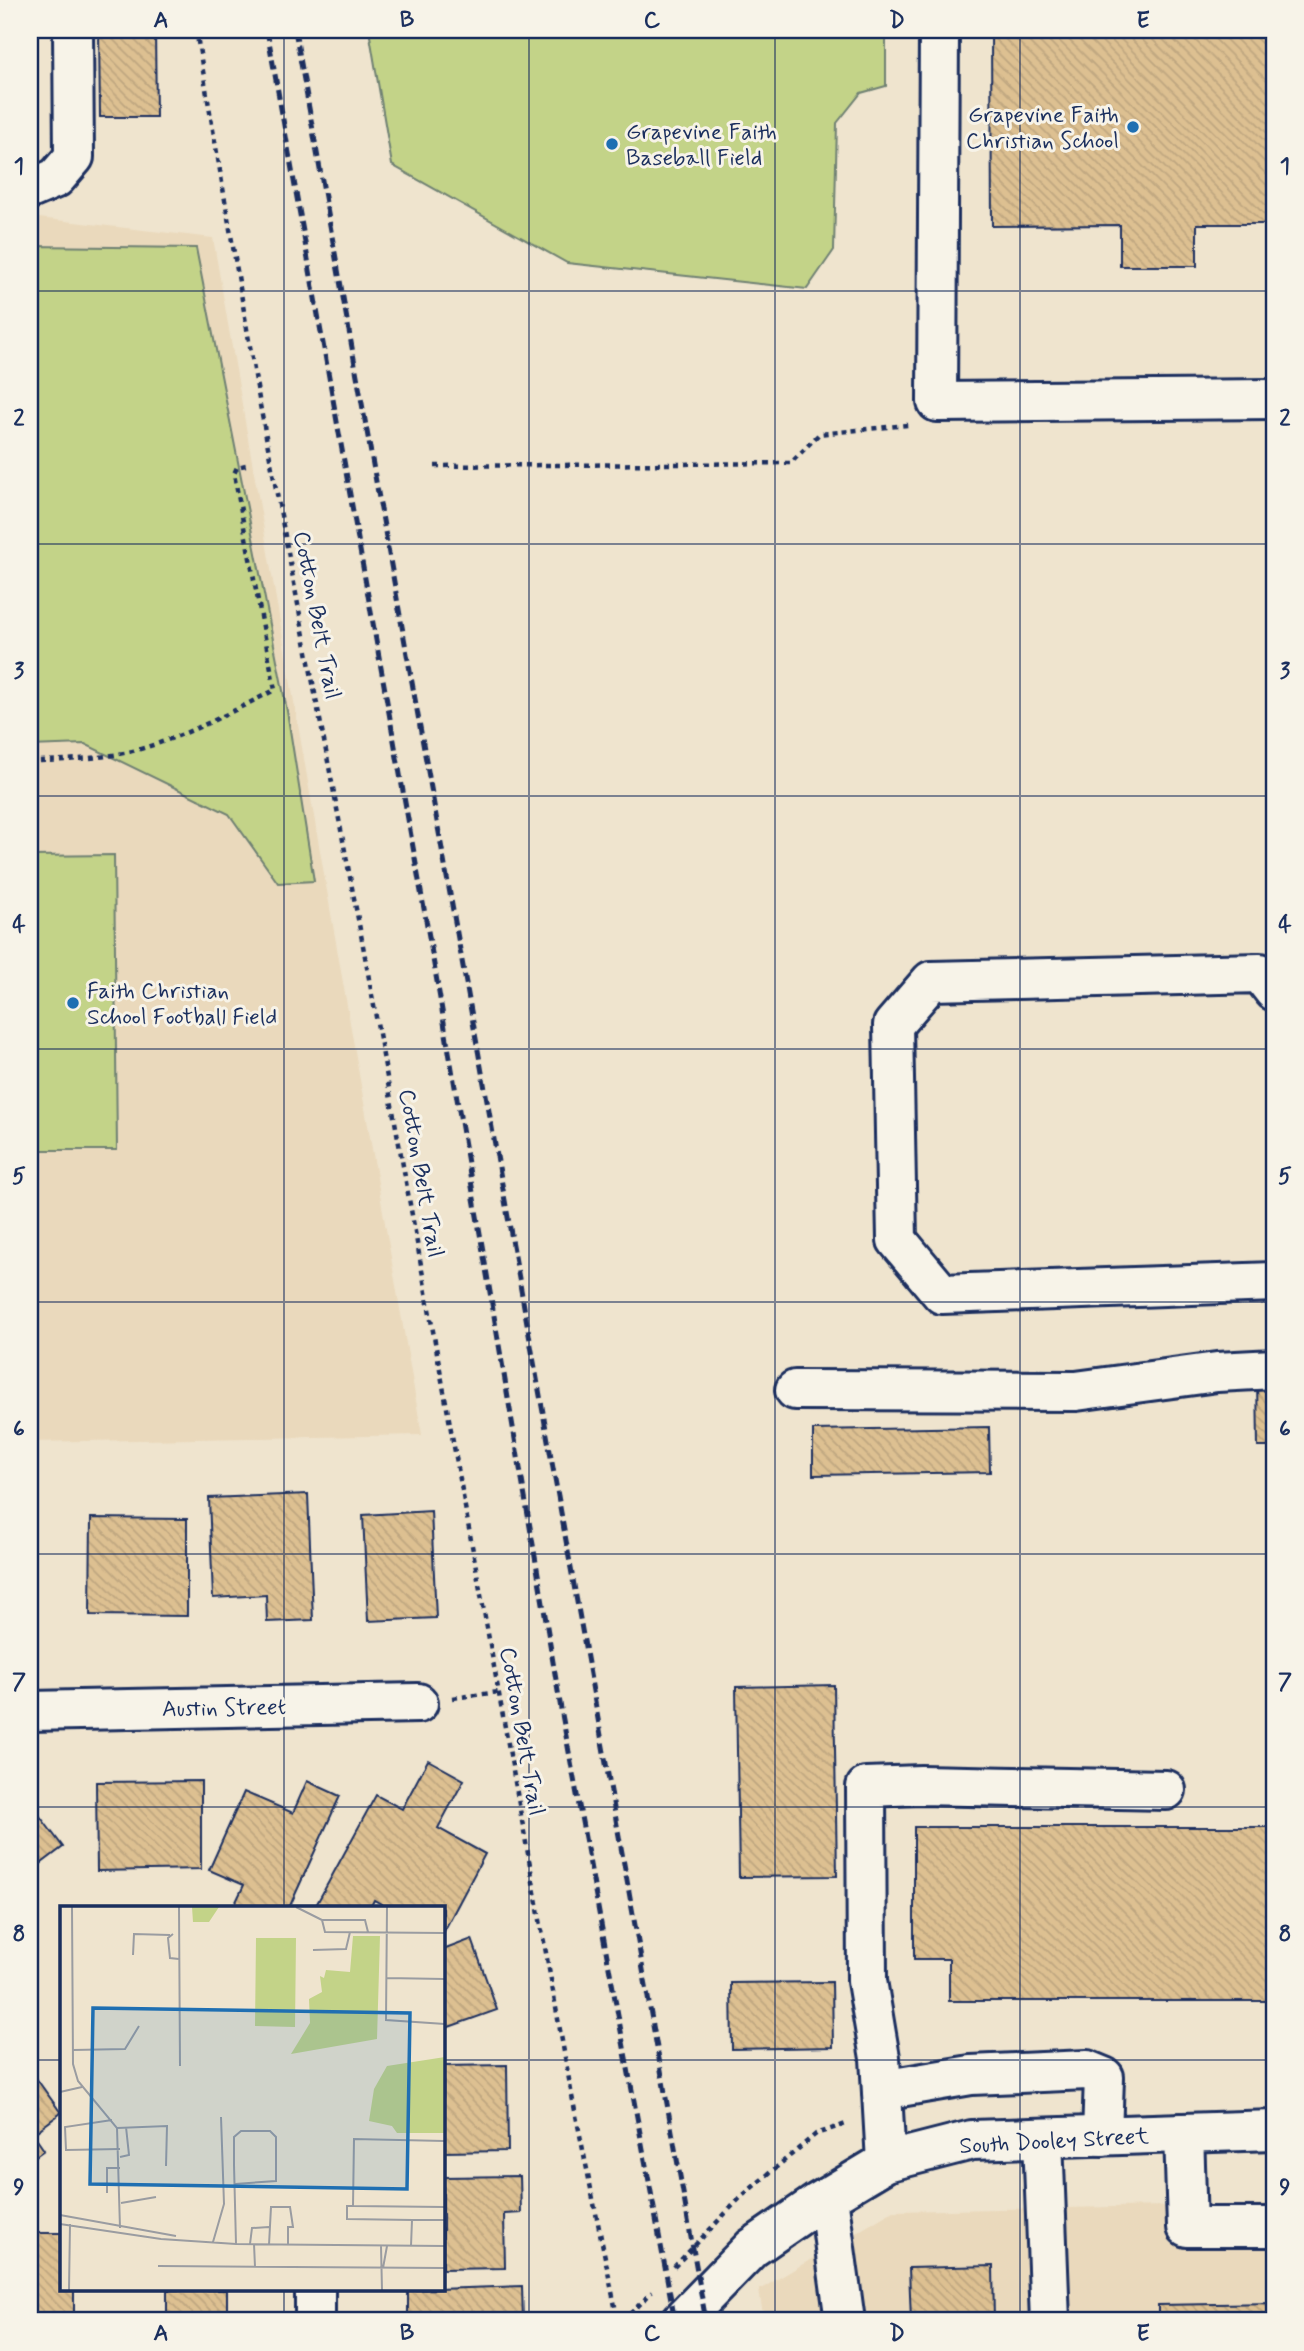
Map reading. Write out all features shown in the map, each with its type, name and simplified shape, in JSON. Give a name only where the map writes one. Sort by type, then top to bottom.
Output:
[{"type":"street","points":[[30,189],[57,178],[74,158],[73,30]]},
{"type":"street","points":[[939,30],[937,402],[1274,399]]},
{"type":"street","points":[[1274,991],[1260,973],[931,981],[894,1025],[897,1240],[943,1294],[1274,1282]]},
{"type":"street","points":[[795,1390],[1076,1391],[1217,1372],[1274,1368]]},
{"type":"street","name":"Austin Street","points":[[30,1711],[418,1703]]},
{"type":"street","points":[[886,2162],[880,2058],[867,1981],[866,1787],[921,1785],[1166,1790]]},
{"type":"street","points":[[882,2090],[971,2075],[1087,2070],[1104,2077],[1102,2136]]},
{"type":"street","name":"South Dooley Street","points":[[681,2321],[752,2248],[886,2162],[972,2140],[1274,2130]]},
{"type":"street","points":[[1184,2133],[1187,2227],[1274,2227]]},
{"type":"street","points":[[1043,2138],[1050,2321]]},
{"type":"street","points":[[828,2197],[844,2311]]},
{"type":"street","points":[[315,2292],[315,2321]]},
{"type":"path","name":"Cotton Belt Trail","points":[[196,30],[260,405],[362,940],[572,2096],[618,2321]]},
{"type":"path","points":[[435,466],[791,463],[819,434],[918,424],[937,402]]},
{"type":"path","points":[[30,761],[66,761],[145,748],[212,723],[275,690],[234,474],[237,467],[246,465]]},
{"type":"shaded area","points":[[30,217],[213,238],[422,1435],[30,1442]]},
{"type":"shaded area","points":[[1274,2204],[1274,2321],[764,2321],[759,2290],[893,2211]]},
{"type":"green space","name":"Grapevine Faith Baseball Field","points":[[369,30],[886,30],[886,86],[861,93],[837,123],[834,250],[807,289],[567,263],[392,165]]},
{"type":"green space","points":[[30,246],[196,248],[287,711],[314,881],[278,883],[229,814],[85,744],[30,746]]},
{"type":"green space","name":"Faith Christian School Football Field","points":[[114,855],[117,1150],[30,1150],[30,856]]},
{"type":"building","points":[[99,30],[155,30],[156,117],[100,117]]},
{"type":"building","name":"Grapevine Faith Christian School","points":[[991,30],[1274,30],[1274,224],[1197,224],[1197,266],[1120,266],[1120,225],[992,226]]},
{"type":"building","points":[[1274,1375],[1274,1447],[1258,1447],[1257,1376]]},
{"type":"building","points":[[989,1427],[990,1472],[813,1475],[813,1430]]},
{"type":"building","points":[[308,1494],[313,1620],[267,1622],[266,1595],[213,1598],[209,1498]]},
{"type":"building","points":[[431,1511],[436,1618],[368,1621],[363,1515]]},
{"type":"building","points":[[91,1518],[187,1519],[187,1616],[90,1615]]},
{"type":"building","points":[[834,1685],[837,1876],[739,1877],[736,1687]]},
{"type":"building","points":[[428,1760],[464,1780],[438,1828],[485,1854],[444,1931],[444,1906],[384,1906],[374,1900],[371,1906],[316,1906],[376,1795],[402,1809]]},
{"type":"building","points":[[201,1781],[201,1869],[97,1871],[96,1782]]},
{"type":"building","points":[[307,1781],[340,1796],[290,1906],[234,1906],[244,1885],[209,1870],[244,1792],[293,1813]]},
{"type":"building","points":[[30,1803],[63,1847],[30,1872]]},
{"type":"building","points":[[914,1827],[1274,1827],[1274,2001],[949,2001],[949,1959],[914,1959]]},
{"type":"building","points":[[472,1939],[497,2010],[444,2029],[444,1950]]},
{"type":"building","points":[[832,1982],[833,2047],[732,2049],[731,1983]]},
{"type":"building","points":[[507,2065],[508,2151],[444,2152],[444,2066]]},
{"type":"building","points":[[36,2078],[60,2114],[33,2134],[44,2150],[30,2160],[30,2083]]},
{"type":"building","points":[[520,2176],[521,2213],[504,2214],[505,2268],[444,2269],[444,2177]]},
{"type":"building","points":[[30,2233],[60,2233],[60,2292],[74,2292],[74,2321],[30,2321]]},
{"type":"building","points":[[993,2266],[994,2321],[911,2321],[909,2268]]},
{"type":"building","points":[[522,2286],[523,2321],[408,2321],[408,2292],[444,2292],[444,2289]]},
{"type":"building","points":[[167,2292],[227,2292],[227,2321],[167,2321]]},
{"type":"building","points":[[1274,2303],[1274,2321],[1158,2321],[1158,2305]]},
{"type":"railway","points":[[267,30],[438,987],[561,1709],[675,2321]]},
{"type":"railway","points":[[295,30],[706,2321]]},
{"type":"place","name":"Grapevine Faith Christian School","points":[[1133,127]]},
{"type":"place","name":"Grapevine Faith Baseball Field","points":[[612,144]]},
{"type":"place","name":"Faith Christian School Football Field","points":[[73,1003]]}]
